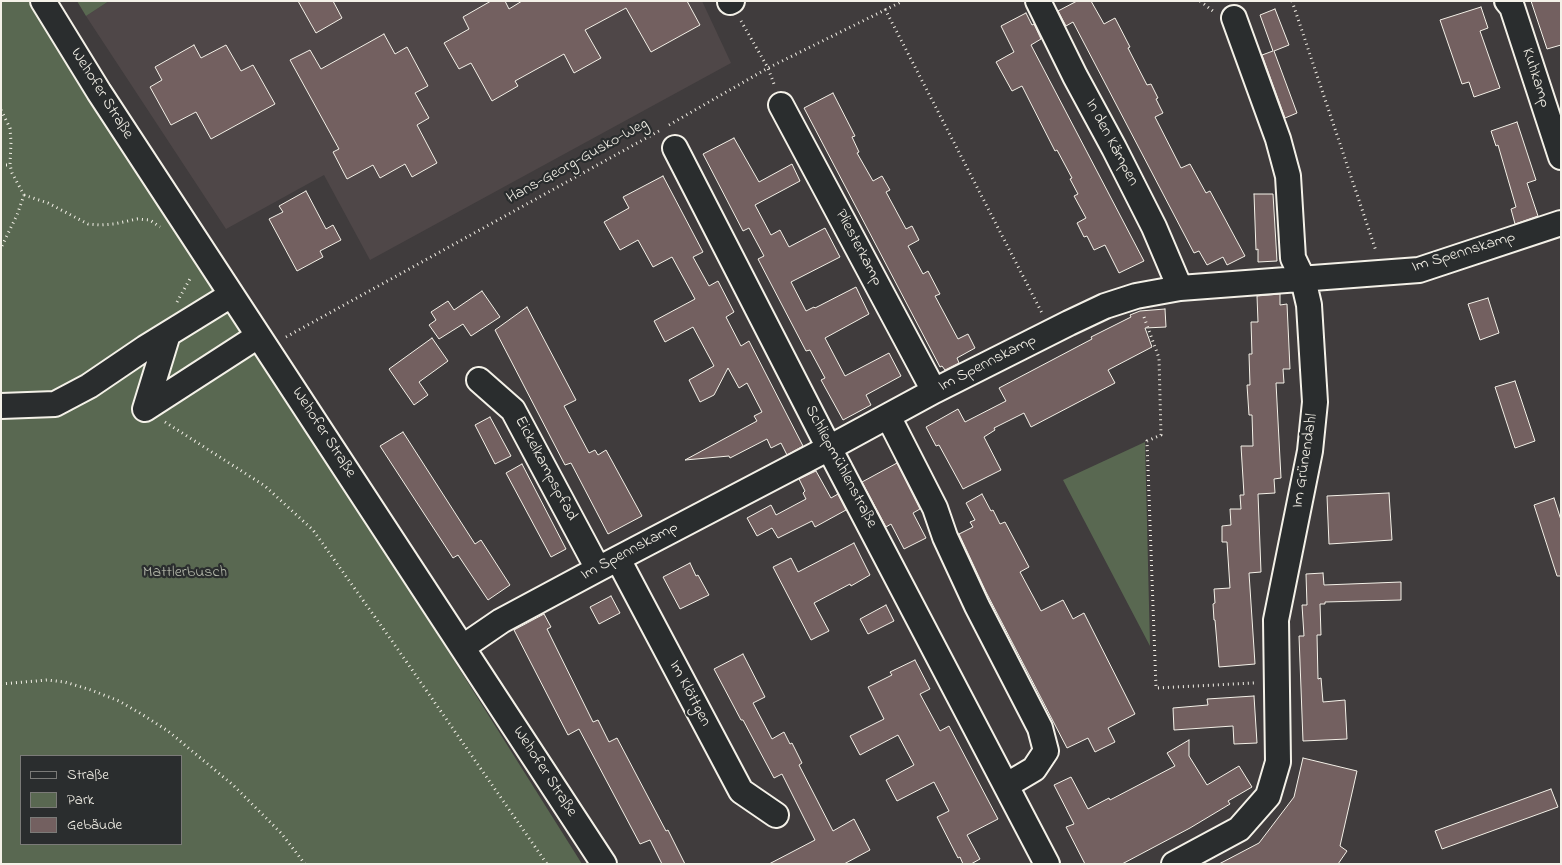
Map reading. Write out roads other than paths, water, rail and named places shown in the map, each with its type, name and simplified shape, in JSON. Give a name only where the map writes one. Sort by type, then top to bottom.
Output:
[{"type":"street","name":"Wehofer Straße","points":[[43,1],[99,92],[464,647],[604,864]]},
{"type":"street","name":"In den Kämpen","points":[[1038,1],[1075,76],[1150,218],[1180,288]]},
{"type":"street","name":"Kuhkamp","points":[[1507,1],[1512,7],[1561,157]]},
{"type":"street","name":"Im Grünendahl","points":[[1174,864],[1239,829],[1268,796],[1278,762],[1276,620],[1310,452],[1315,402],[1310,305],[1303,279],[1292,258],[1288,176],[1278,139],[1234,18]]},
{"type":"street","name":"Pliesterkamp","points":[[781,105],[934,391]]},
{"type":"street","name":"Schliepmühlenstraße","points":[[675,148],[829,448],[1047,864]]},
{"type":"street","name":"Im Spennskamp","points":[[464,647],[501,621],[608,564],[934,391],[1105,306],[1136,296],[1180,288],[1419,270],[1561,223]]},
{"type":"street","points":[[1,406],[54,404],[89,386],[145,348],[231,295]]},
{"type":"street","points":[[168,334],[145,409],[262,342]]},
{"type":"street","name":"Eickelkampspfad","points":[[479,380],[513,410],[608,564]]},
{"type":"street","points":[[888,416],[935,508],[944,537],[976,606],[1040,728],[1046,751],[1034,769],[1007,785]]},
{"type":"street","name":"Im Klöttgen","points":[[608,564],[741,791],[776,814]]},
{"type":"park label","name":"Mattlerbusch","points":[[185,573]]}]
